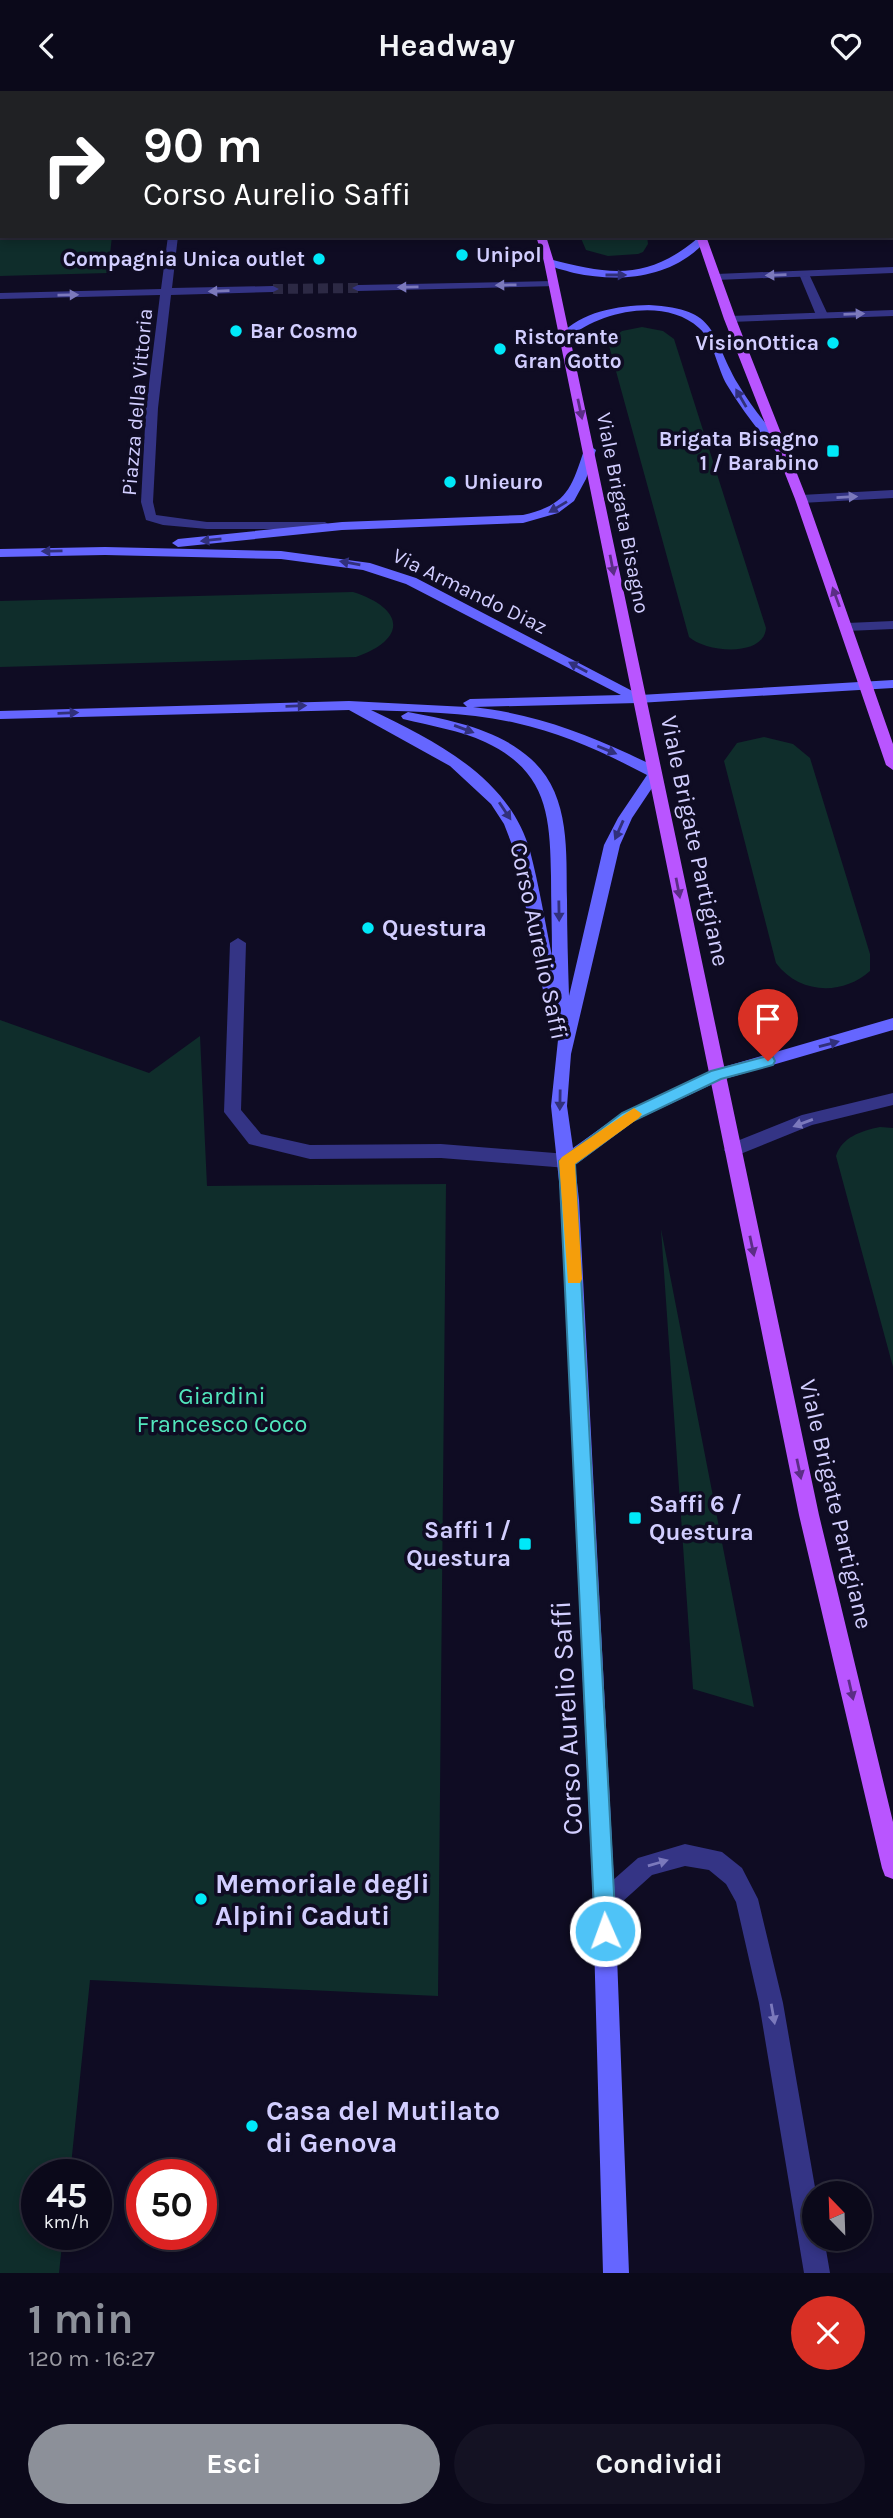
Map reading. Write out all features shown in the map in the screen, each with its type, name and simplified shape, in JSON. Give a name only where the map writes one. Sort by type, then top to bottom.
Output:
[{"type":"main road","name":"Viale Brigata Bisagno","points":[[542,238],[590,450],[638,699]]},
{"type":"main road","points":[[549,262],[602,275],[644,273],[675,262],[701,238],[801,499],[893,765]]},
{"type":"main road","points":[[565,337],[591,318],[621,311],[653,309],[695,319],[710,334],[727,373],[748,410],[783,452]]},
{"type":"main road","name":"Via Armando Diaz","points":[[105,551],[342,526],[523,519],[546,514],[561,507],[571,498],[590,450]]},
{"type":"main road","name":"Via Armando Diaz","points":[[0,553],[105,551],[281,555],[365,566],[411,581],[638,699]]},
{"type":"main road","points":[[0,715],[638,699],[893,684]]},
{"type":"main road","name":"Viale Brigate Partigiane","points":[[638,699],[809,1515],[893,1868]]},
{"type":"main road","points":[[349,705],[433,708],[500,715],[546,727],[584,741],[655,773]]},
{"type":"main road","points":[[349,705],[464,728],[510,752],[530,767],[543,784],[550,797],[558,830],[561,1037]]},
{"type":"main road","name":"Corso Aurelio Saffi","points":[[349,705],[427,745],[474,778],[492,793],[516,828],[563,1054]]},
{"type":"main road","name":"Corso Aurelio Saffi","points":[[617,2273],[604,1903],[567,1161],[559,1106],[563,1054],[612,845],[625,818],[655,773]]},
{"type":"main road","points":[[567,1161],[628,1117],[716,1075],[893,1024]]},
{"type":"street","name":"Piazza della Vittoria","points":[[173,238],[152,408],[148,511],[158,521],[189,524]]},
{"type":"street","points":[[716,277],[893,270]]},
{"type":"street","points":[[804,274],[822,315]]},
{"type":"street","points":[[358,288],[553,283]]},
{"type":"street","name":"Piazza della Vittoria","points":[[0,296],[273,289]]},
{"type":"street","points":[[730,319],[893,313]]},
{"type":"street","points":[[801,499],[893,494]]},
{"type":"street","name":"Via Armando Diaz","points":[[189,524],[342,526]]},
{"type":"street","points":[[847,628],[893,625]]},
{"type":"street","points":[[238,943],[232,1112],[255,1139],[310,1152],[441,1151],[567,1161]]},
{"type":"street","points":[[733,1150],[808,1121],[893,1099]]},
{"type":"street","points":[[604,1903],[646,1866],[685,1855],[714,1860],[734,1876],[747,1899],[771,2003],[817,2273]]},
{"type":"green space","points":[[0,238],[112,238],[108,273],[0,276]]},
{"type":"green space","points":[[581,238],[647,238],[648,244],[643,252],[638,254],[608,256],[586,250]]},
{"type":"green space","points":[[642,327],[663,331],[674,339],[766,628],[763,638],[745,648],[720,649],[689,637],[608,342],[622,331]]},
{"type":"green space","points":[[353,592],[382,606],[393,623],[392,632],[385,641],[356,657],[0,667],[0,601]]},
{"type":"green space","points":[[764,737],[793,744],[810,758],[870,954],[870,971],[847,985],[834,988],[808,986],[796,981],[776,963],[724,761],[737,743]]},
{"type":"green space","name":"Giardini Francesco Coco","points":[[0,1020],[149,1073],[200,1036],[207,1186],[446,1184],[438,1996],[90,1980],[72,2159],[21,2159],[21,2250],[61,2250],[59,2273],[0,2273]]},
{"type":"green space","points":[[880,1127],[893,1128],[893,1367],[836,1156],[848,1140],[859,1133]]},
{"type":"green space","points":[[661,1229],[754,1707],[693,1689]]},
{"type":"tunnel","points":[[273,289],[358,288]]},
{"type":"slow traffic","points":[[574,1279],[567,1161],[634,1114]]},
{"type":"place","name":"Unipol","points":[[462,255]]},
{"type":"place","name":"Compagnia Unica outlet","points":[[319,259]]},
{"type":"place","name":"Bar Cosmo","points":[[236,331]]},
{"type":"place","name":"VisionOttica","points":[[833,343]]},
{"type":"place","name":"Ristorante Gran Gotto","points":[[500,349]]},
{"type":"place","name":"Brigata Bisagno 1 / Barabino","points":[[833,451]]},
{"type":"place","name":"Unieuro","points":[[450,482]]},
{"type":"place","name":"Questura","points":[[368,928]]},
{"type":"place","name":"Saffi 6 / Questura","points":[[635,1518]]},
{"type":"place","name":"Saffi 1 / Questura","points":[[525,1544]]},
{"type":"place","name":"Memoriale degli Alpini Caduti","points":[[201,1899]]},
{"type":"place","name":"Casa del Mutilato di Genova","points":[[252,2126]]},
{"type":"route","points":[[605,1931],[567,1161],[628,1117],[716,1075],[768,1061]]}]
